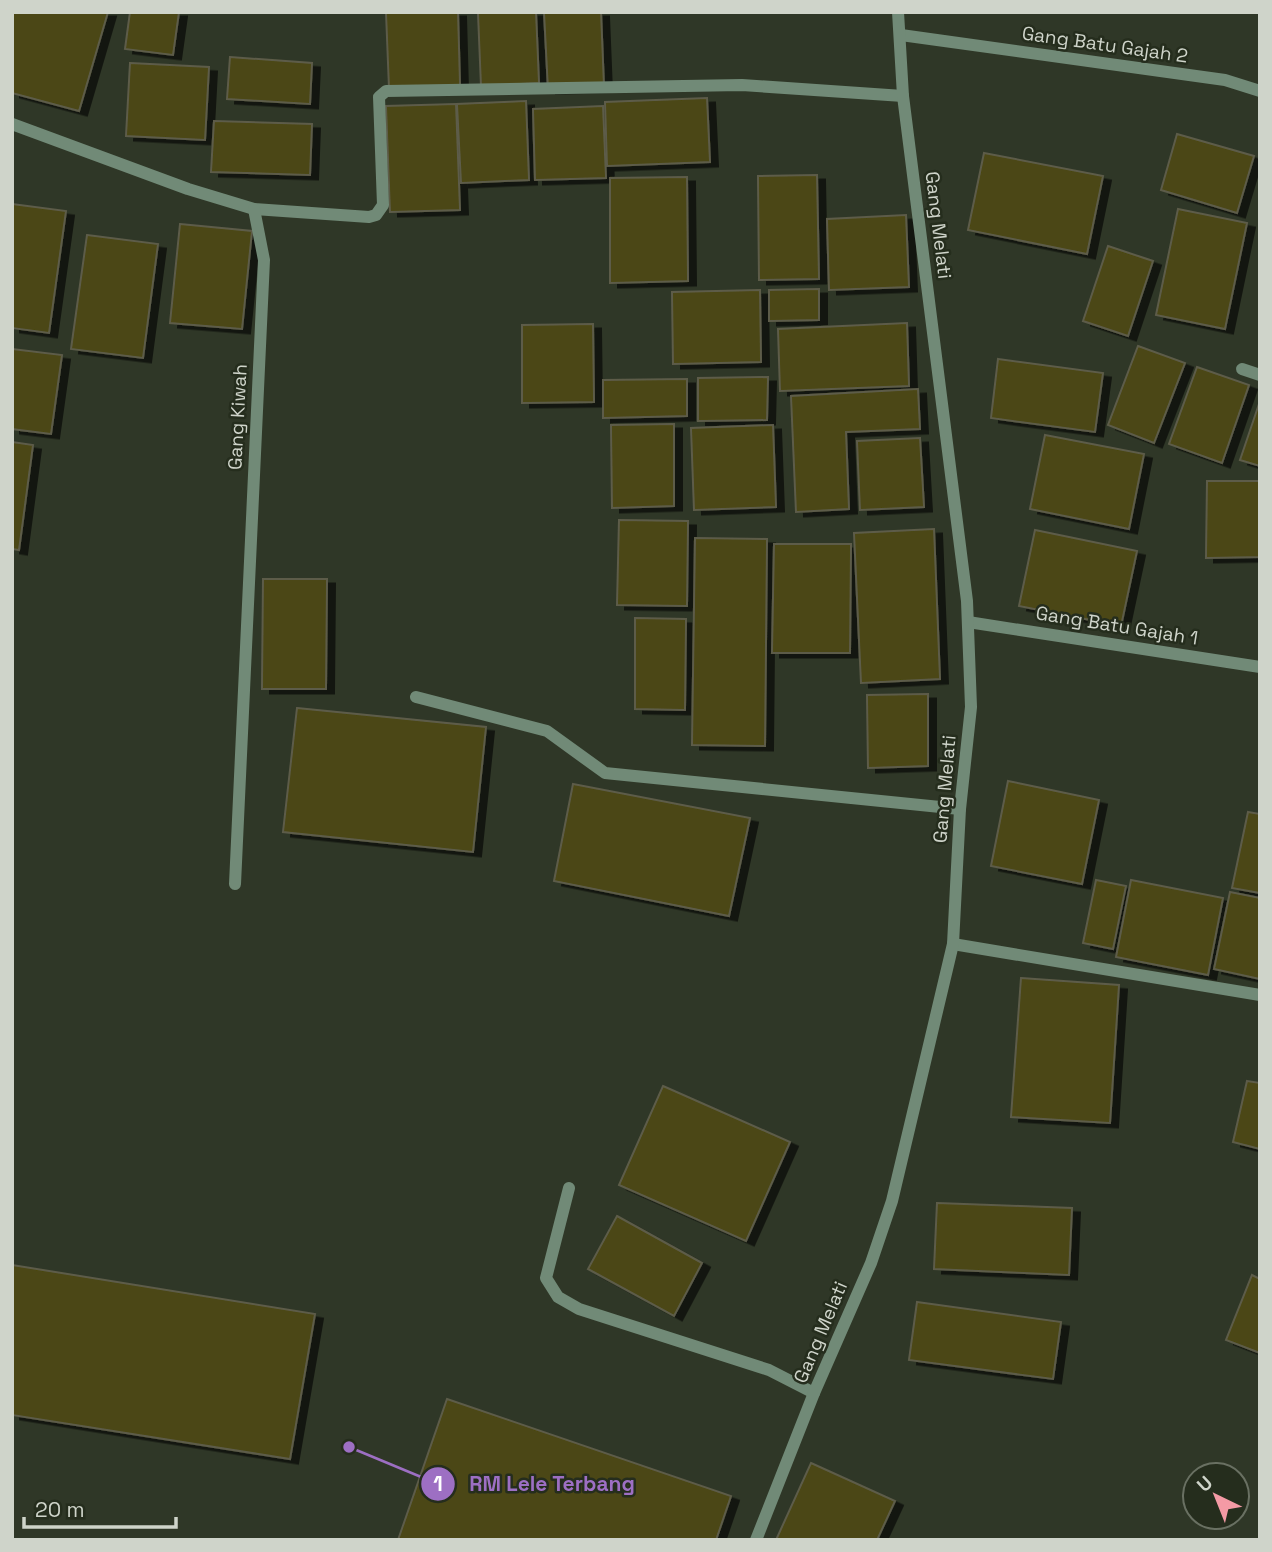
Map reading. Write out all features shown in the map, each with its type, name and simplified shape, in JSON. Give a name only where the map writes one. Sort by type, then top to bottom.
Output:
[{"type":"street","name":"Gang Melati","points":[[756,1540],[814,1393],[871,1263],[892,1200],[953,944],[960,808],[971,707],[968,622],[903,96],[898,12]]},
{"type":"street","name":"Gang Batu Gajah 2","points":[[901,35],[1225,80],[1260,92]]},
{"type":"street","points":[[12,124],[188,189],[254,209],[376,215],[383,205],[379,97],[386,91],[743,85],[903,96]]},
{"type":"street","name":"Gang Kiwah","points":[[235,884],[264,260],[254,209]]},
{"type":"street","points":[[1242,369],[1260,375]]},
{"type":"street","name":"Gang Batu Gajah 1","points":[[968,622],[1260,667]]},
{"type":"street","points":[[416,697],[547,731],[605,773],[960,808]]},
{"type":"street","points":[[953,944],[1260,995]]},
{"type":"street","points":[[569,1188],[546,1278],[558,1297],[579,1309],[769,1370],[814,1393]]},
{"type":"building","points":[[12,12],[108,12],[79,111],[12,93]]},
{"type":"building","points":[[130,12],[179,12],[173,55],[125,49]]},
{"type":"building","points":[[386,12],[458,12],[460,85],[389,88]]},
{"type":"building","points":[[536,12],[539,83],[481,86],[478,13]]},
{"type":"building","points":[[544,12],[601,12],[604,87],[548,89]]},
{"type":"building","points":[[230,57],[312,63],[310,104],[227,99]]},
{"type":"building","points":[[130,63],[209,67],[205,140],[126,136]]},
{"type":"building","points":[[707,98],[710,162],[607,166],[605,102]]},
{"type":"building","points":[[526,101],[529,180],[461,183],[457,104]]},
{"type":"building","points":[[456,104],[460,210],[390,212],[386,106]]},
{"type":"building","points":[[603,106],[606,178],[535,180],[533,109]]},
{"type":"building","points":[[214,121],[312,124],[310,175],[211,172]]},
{"type":"building","points":[[1177,134],[1254,156],[1237,213],[1161,190]]},
{"type":"building","points":[[984,153],[1103,176],[1087,254],[968,230]]},
{"type":"building","points":[[817,175],[819,279],[759,280],[758,176]]},
{"type":"building","points":[[687,177],[688,281],[610,283],[610,178]]},
{"type":"building","points":[[12,204],[66,211],[49,333],[12,328]]},
{"type":"building","points":[[1178,209],[1247,223],[1225,329],[1156,315]]},
{"type":"building","points":[[906,215],[909,287],[829,290],[827,219]]},
{"type":"building","points":[[180,224],[252,231],[242,329],[170,323]]},
{"type":"building","points":[[87,235],[158,244],[143,358],[71,349]]},
{"type":"building","points":[[1108,246],[1153,261],[1128,336],[1083,321]]},
{"type":"building","points":[[819,289],[819,320],[769,321],[769,290]]},
{"type":"building","points":[[760,290],[761,362],[673,364],[672,292]]},
{"type":"building","points":[[907,323],[909,386],[780,391],[778,329]]},
{"type":"building","points":[[593,324],[594,402],[522,403],[522,325]]},
{"type":"building","points":[[1138,346],[1185,363],[1154,443],[1108,425]]},
{"type":"building","points":[[12,349],[62,355],[51,434],[12,429]]},
{"type":"building","points":[[998,359],[1103,373],[1095,432],[991,418]]},
{"type":"building","points":[[1197,367],[1249,385],[1222,463],[1169,444]]},
{"type":"building","points":[[768,377],[767,420],[698,421],[698,378]]},
{"type":"building","points":[[687,379],[687,416],[603,418],[603,380]]},
{"type":"building","points":[[918,389],[920,429],[846,432],[849,509],[796,512],[791,396]]},
{"type":"building","points":[[1260,401],[1260,466],[1240,460]]},
{"type":"building","points":[[674,424],[674,506],[612,508],[611,425]]},
{"type":"building","points":[[773,425],[776,507],[694,510],[691,428]]},
{"type":"building","points":[[1045,435],[1144,454],[1129,529],[1030,509]]},
{"type":"building","points":[[920,438],[924,507],[860,510],[857,441]]},
{"type":"building","points":[[12,442],[33,445],[19,550],[12,549]]},
{"type":"building","points":[[1207,481],[1260,481],[1260,557],[1206,558]]},
{"type":"building","points":[[619,520],[688,521],[687,606],[617,605]]},
{"type":"building","points":[[934,529],[940,679],[861,683],[854,533]]},
{"type":"building","points":[[1035,530],[1137,551],[1121,626],[1019,606]]},
{"type":"building","points":[[695,538],[767,539],[765,746],[692,745]]},
{"type":"building","points":[[774,544],[851,544],[850,653],[772,653]]},
{"type":"building","points":[[263,579],[327,579],[326,689],[262,689]]},
{"type":"building","points":[[635,618],[686,619],[685,710],[635,709]]},
{"type":"building","points":[[928,694],[928,766],[868,768],[867,695]]},
{"type":"building","points":[[297,708],[486,727],[473,852],[283,832]]},
{"type":"building","points":[[1008,781],[1099,800],[1082,884],[991,866]]},
{"type":"building","points":[[573,784],[750,818],[729,916],[554,881]]},
{"type":"building","points":[[1248,812],[1260,814],[1260,893],[1232,888]]},
{"type":"building","points":[[1096,880],[1126,886],[1113,949],[1083,943]]},
{"type":"building","points":[[1131,880],[1223,898],[1208,975],[1116,957]]},
{"type":"building","points":[[1230,892],[1260,898],[1260,979],[1214,969]]},
{"type":"building","points":[[1021,978],[1119,985],[1110,1123],[1011,1117]]},
{"type":"building","points":[[1247,1081],[1260,1083],[1260,1149],[1233,1142]]},
{"type":"building","points":[[663,1086],[790,1142],[746,1241],[619,1185]]},
{"type":"building","points":[[937,1203],[1072,1208],[1069,1275],[934,1269]]},
{"type":"building","points":[[617,1216],[702,1263],[674,1316],[588,1269]]},
{"type":"building","points":[[12,1265],[315,1314],[290,1459],[12,1415]]},
{"type":"building","points":[[1252,1275],[1260,1279],[1260,1353],[1226,1340]]},
{"type":"building","points":[[917,1302],[1061,1322],[1053,1379],[909,1360]]},
{"type":"building","points":[[447,1399],[731,1496],[716,1540],[398,1540]]},
{"type":"building","points":[[811,1463],[895,1501],[877,1540],[776,1540]]},
{"type":"place","name":"RM Lele Terbang","points":[[349,1447]]}]
